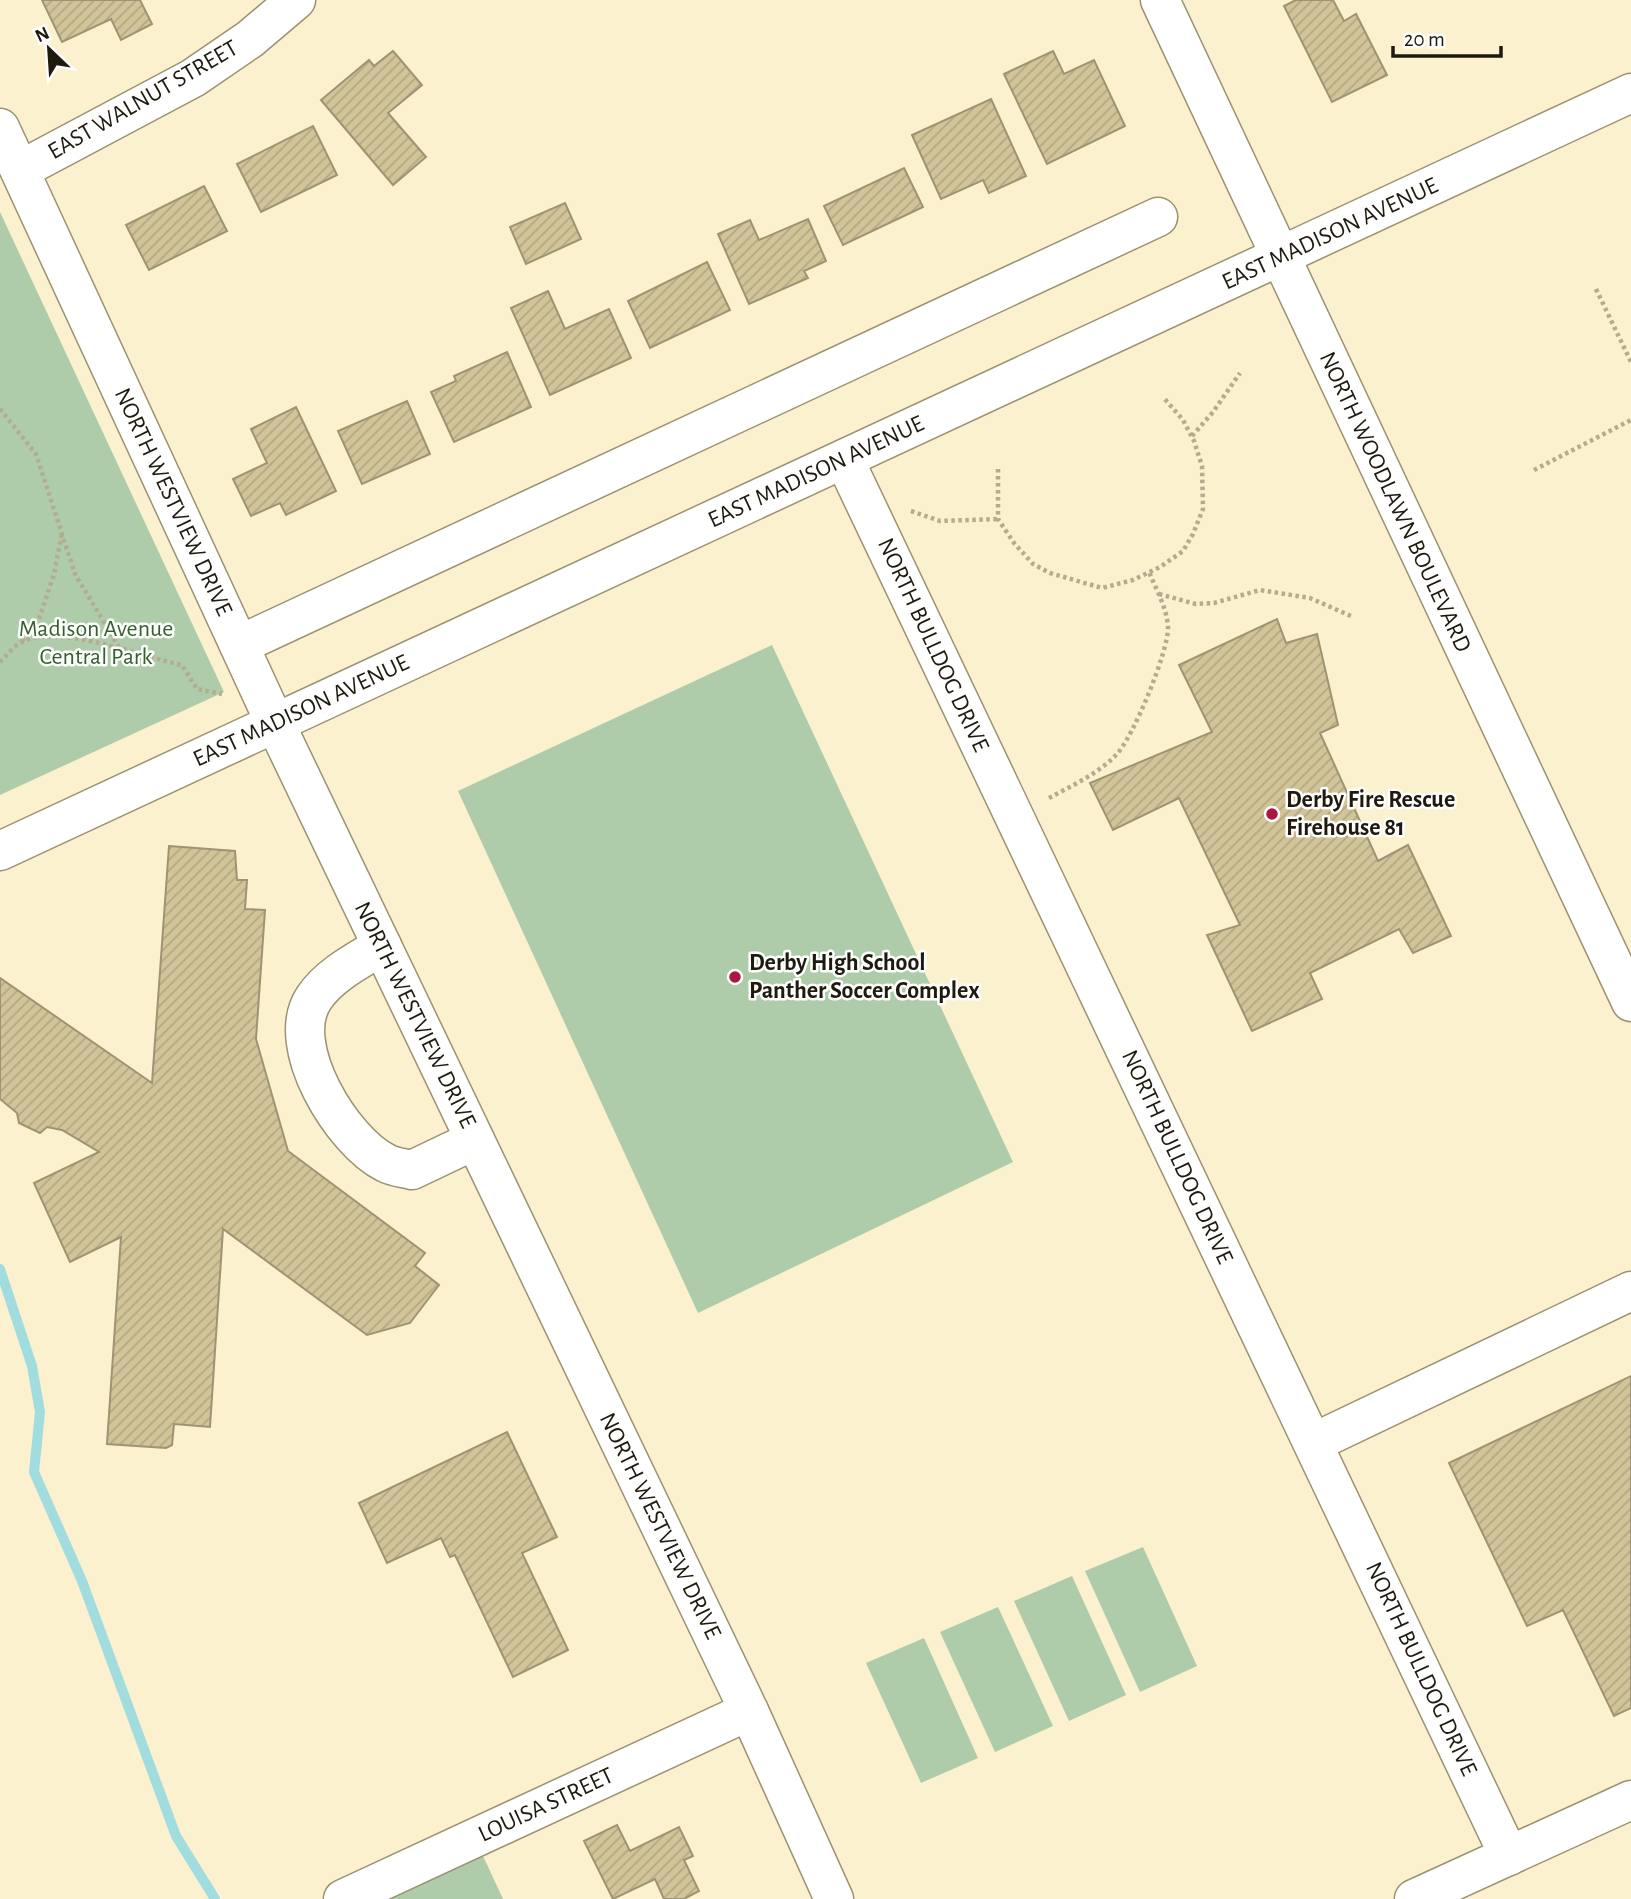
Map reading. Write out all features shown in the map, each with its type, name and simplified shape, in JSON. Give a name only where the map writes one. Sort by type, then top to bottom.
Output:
[{"type":"street","name":"EAST WALNUT STREET","points":[[20,170],[193,78],[250,39],[296,0]]},
{"type":"street","name":"NORTH WOODLAWN BOULEVARD","points":[[1160,0],[1631,1002]]},
{"type":"street","name":"EAST MADISON AVENUE","points":[[0,850],[1631,93]]},
{"type":"street","name":"NORTH WESTVIEW DRIVE","points":[[0,128],[275,723],[748,1711],[834,1899]]},
{"type":"street","points":[[239,645],[1158,217]]},
{"type":"street","name":"NORTH BULLDOG DRIVE","points":[[844,459],[1509,1856]]},
{"type":"street","points":[[382,946],[343,971],[313,998],[305,1030],[309,1059],[319,1087],[331,1109],[365,1147],[386,1163],[412,1170],[475,1140]]},
{"type":"street","points":[[1313,1443],[1631,1290]]},
{"type":"street","name":"LOUISA STREET","points":[[343,1899],[748,1711]]},
{"type":"street","points":[[1414,1899],[1631,1800]]},
{"type":"path","points":[[1596,289],[1631,362]]},
{"type":"path","points":[[1192,436],[1213,412],[1240,373]]},
{"type":"path","points":[[998,469],[998,519],[1014,543],[1033,564],[1050,573],[1102,587],[1133,580],[1183,551],[1203,509],[1202,466],[1192,436],[1183,420],[1163,397]]},
{"type":"path","points":[[0,410],[36,454],[75,574],[120,649]]},
{"type":"path","points":[[1534,470],[1631,420]]},
{"type":"path","points":[[911,511],[940,521],[998,519]]},
{"type":"path","points":[[0,662],[21,643],[39,619],[54,574],[62,532]]},
{"type":"path","points":[[1049,798],[1089,776],[1117,755],[1153,684],[1168,628],[1149,572]]},
{"type":"path","points":[[1158,594],[1196,604],[1214,603],[1260,590],[1310,598],[1351,616]]},
{"type":"path","points":[[21,643],[51,636],[89,641],[182,665],[197,689],[229,695]]},
{"type":"green space","name":"Madison Avenue Central Park","points":[[0,212],[224,692],[0,795]]},
{"type":"green space","name":"Derby High School Panther Soccer Complex","points":[[772,645],[1013,1162],[698,1313],[458,791]]},
{"type":"green space","points":[[1143,1547],[1197,1666],[1140,1692],[1085,1571]]},
{"type":"green space","points":[[1072,1576],[1126,1695],[1069,1721],[1014,1601]]},
{"type":"green space","points":[[998,1607],[1053,1726],[995,1752],[940,1632]]},
{"type":"green space","points":[[924,1638],[978,1758],[921,1783],[866,1663]]},
{"type":"green space","points":[[483,1856],[503,1899],[391,1899]]},
{"type":"building","points":[[42,0],[140,0],[152,24],[121,40],[111,19],[62,42]]},
{"type":"building","points":[[1296,0],[1333,0],[1344,21],[1356,14],[1387,75],[1332,102],[1284,6]]},
{"type":"building","points":[[393,51],[422,85],[388,113],[426,157],[393,185],[321,100],[369,60],[374,66]]},
{"type":"building","points":[[1053,51],[1064,74],[1094,60],[1125,126],[1047,164],[1004,74]]},
{"type":"building","points":[[991,99],[1026,176],[989,193],[983,180],[941,199],[912,135]]},
{"type":"building","points":[[313,126],[337,175],[261,212],[237,164]]},
{"type":"building","points":[[904,168],[923,207],[843,245],[824,206]]},
{"type":"building","points":[[204,186],[227,231],[149,270],[126,225]]},
{"type":"building","points":[[565,203],[581,239],[526,264],[510,227]]},
{"type":"building","points":[[808,219],[826,261],[804,271],[808,278],[749,304],[718,234],[750,220],[759,240]]},
{"type":"building","points":[[707,262],[730,310],[650,348],[628,301]]},
{"type":"building","points":[[548,291],[565,329],[609,309],[631,358],[550,395],[511,308]]},
{"type":"building","points":[[507,352],[531,407],[454,442],[431,392],[456,381],[454,376]]},
{"type":"building","points":[[407,401],[430,454],[362,484],[338,431]]},
{"type":"building","points":[[296,407],[336,491],[286,515],[280,503],[251,516],[233,479],[267,463],[251,429]]},
{"type":"building","name":"Derby Fire Rescue Firehouse 81","points":[[1277,619],[1286,643],[1317,634],[1338,725],[1320,733],[1378,861],[1408,845],[1451,936],[1413,953],[1399,929],[1310,973],[1322,999],[1252,1031],[1207,935],[1240,925],[1179,798],[1113,830],[1090,783],[1212,732],[1179,665]]},
{"type":"building","points":[[169,846],[235,851],[237,880],[247,880],[245,909],[265,910],[256,1039],[288,1151],[425,1253],[415,1266],[439,1285],[410,1323],[367,1335],[223,1229],[210,1427],[174,1424],[172,1445],[166,1448],[107,1444],[121,1237],[70,1262],[34,1183],[99,1152],[62,1130],[47,1127],[40,1133],[19,1123],[17,1113],[0,1099],[0,978],[152,1083]]},
{"type":"building","points":[[1631,1376],[1631,1708],[1614,1716],[1563,1610],[1527,1626],[1449,1463]]},
{"type":"building","points":[[507,1432],[557,1537],[522,1553],[568,1650],[513,1677],[455,1555],[450,1557],[441,1538],[387,1563],[359,1503]]},
{"type":"building","points":[[617,1825],[630,1851],[679,1827],[693,1856],[684,1860],[699,1891],[684,1899],[664,1899],[655,1879],[613,1899],[584,1841]]},
{"type":"waterway","points":[[0,1269],[32,1366],[40,1412],[34,1472],[82,1581],[176,1836],[215,1899]]},
{"type":"place","name":"Derby Fire Rescue Firehouse 81","points":[[1272,814]]},
{"type":"place","name":"Derby High School Panther Soccer Complex","points":[[735,977]]}]
